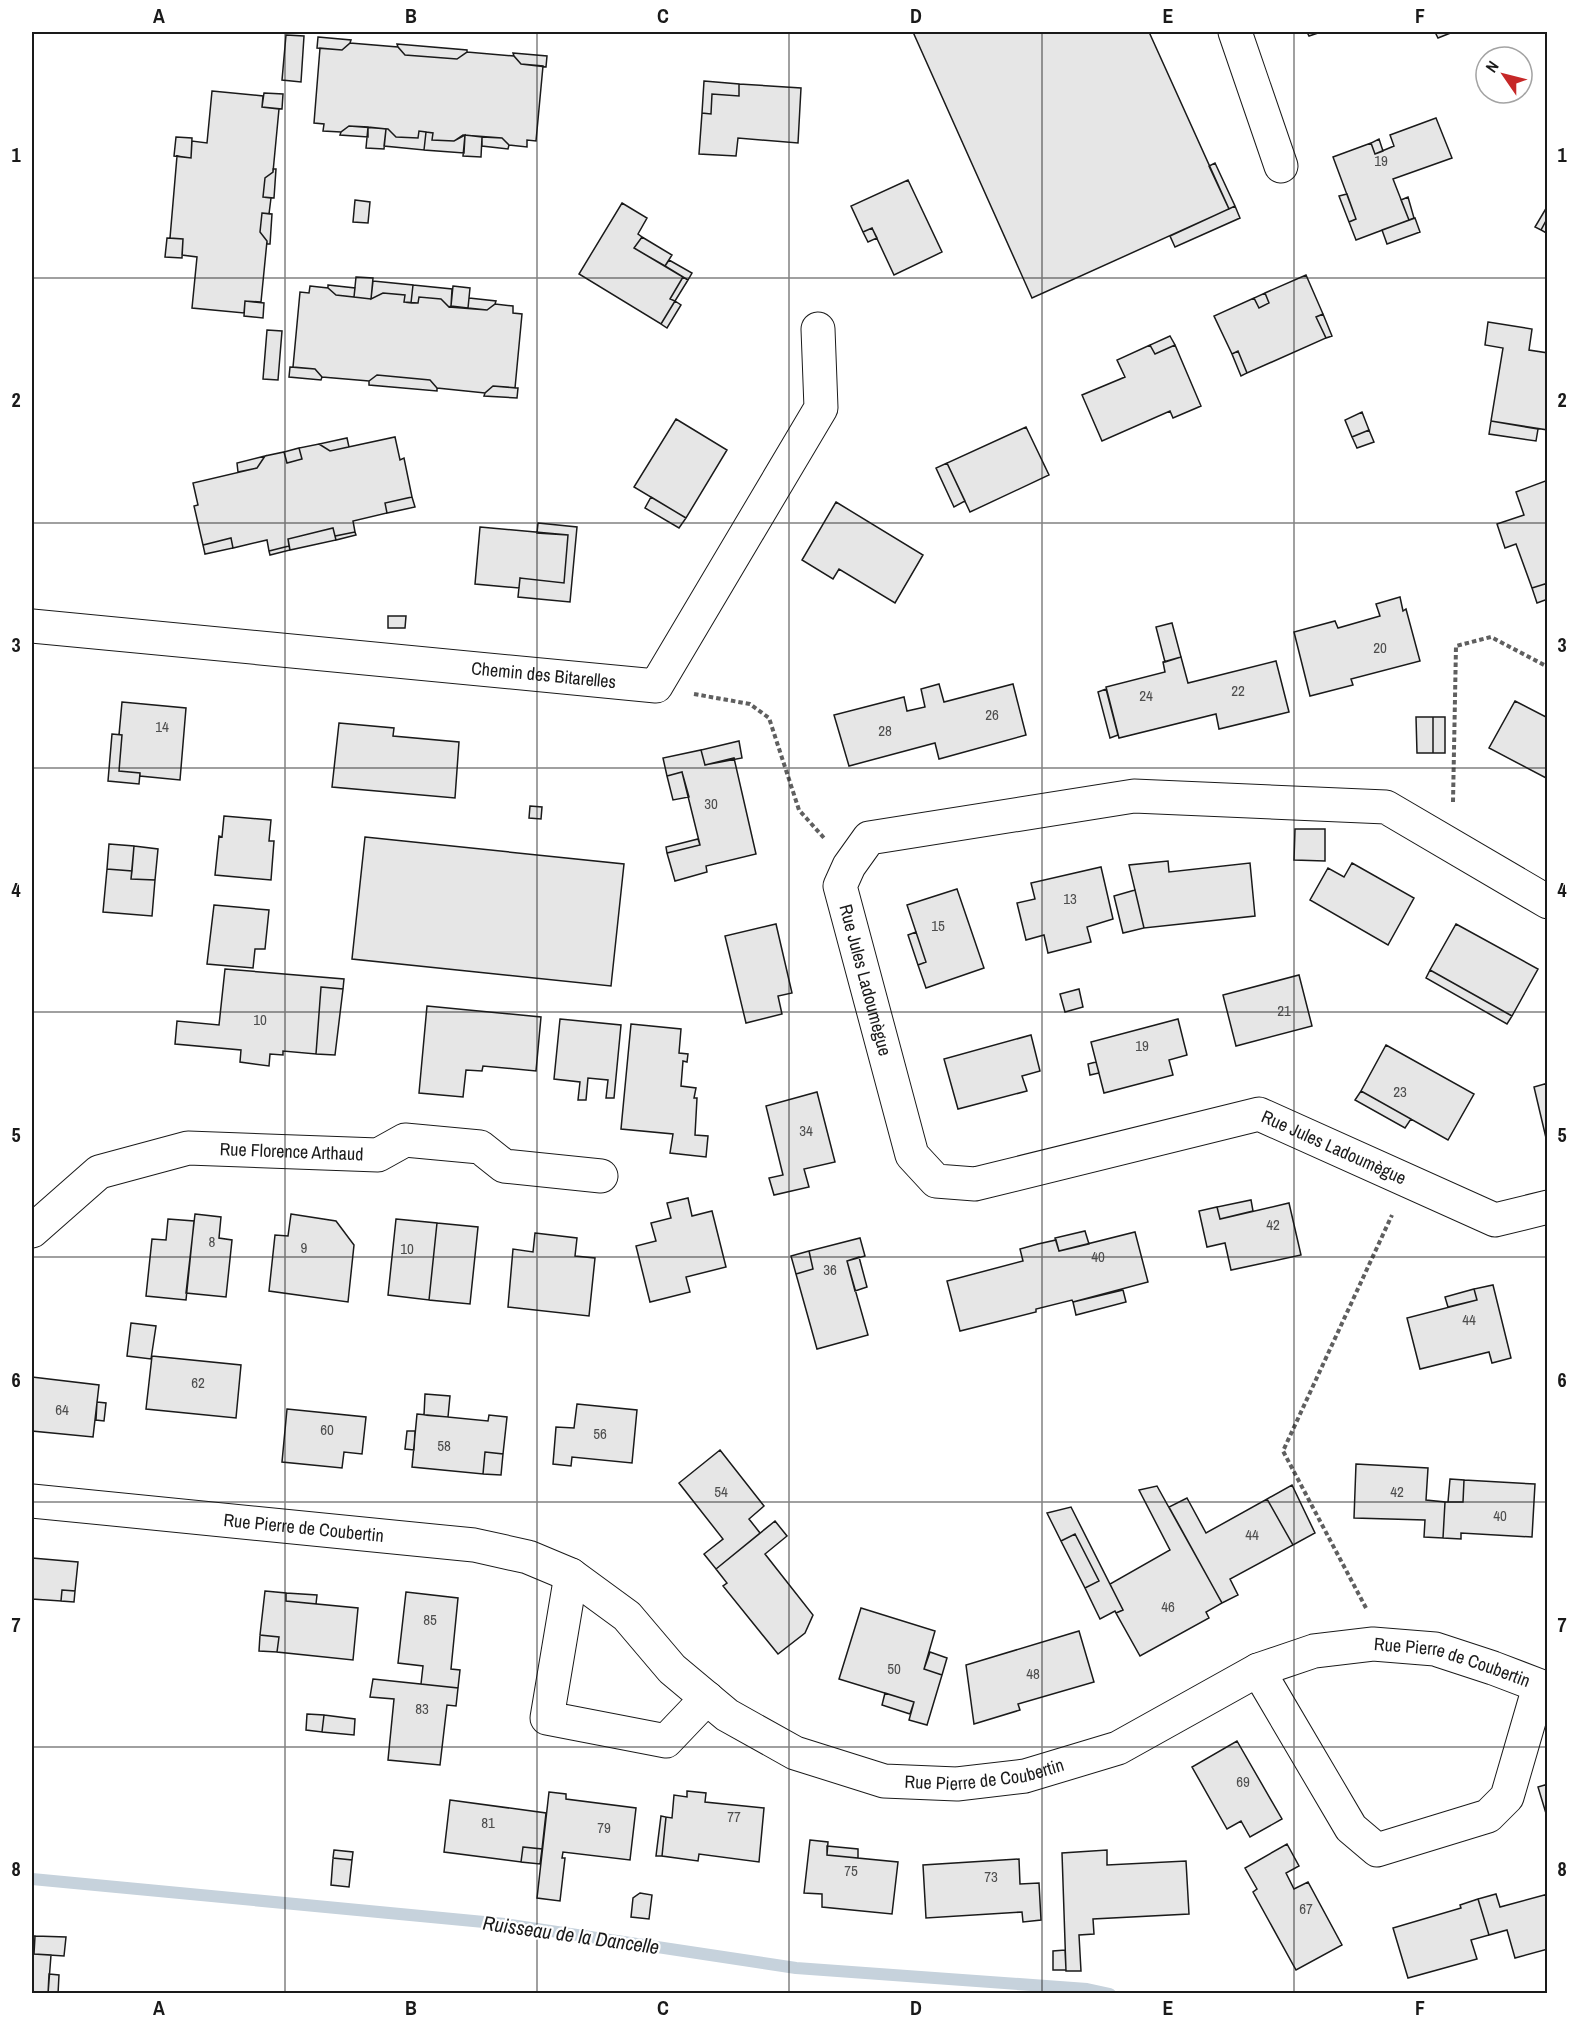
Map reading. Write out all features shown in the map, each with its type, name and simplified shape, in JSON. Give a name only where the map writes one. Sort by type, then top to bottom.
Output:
[{"type":"street","points":[[1235,32],[1281,166]]},
{"type":"street","points":[[656,686],[821,408],[818,329]]},
{"type":"street","name":"Chemin des Bitarelles","points":[[32,626],[656,686]]},
{"type":"street","name":"Rue Jules Ladoumègue","points":[[1548,902],[1386,807],[1134,796],[869,838],[849,866],[840,886],[912,1155],[936,1181],[975,1184],[1259,1114],[1495,1220],[1548,1207]]},
{"type":"street","name":"Rue Florence Arthaud","points":[[32,1231],[99,1172],[188,1148],[378,1155],[405,1140],[480,1147],[504,1166],[601,1176]]},
{"type":"street","name":"Rue Pierre de Coubertin","points":[[32,1501],[474,1545],[528,1557],[570,1575],[627,1616],[672,1669],[727,1715],[795,1753],[884,1781],[957,1784],[1025,1776],[1118,1748],[1258,1670],[1314,1651],[1373,1644],[1435,1649],[1493,1668],[1543,1688],[1507,1797],[1488,1816],[1377,1851],[1351,1828],[1258,1670]]},
{"type":"street","points":[[570,1575],[547,1718],[666,1741],[707,1698]]},
{"type":"path","points":[[1452,845],[1456,646],[1491,637],[1548,667]]},
{"type":"path","points":[[656,686],[750,704],[769,718],[798,810],[849,866]]},
{"type":"path","points":[[1373,1644],[1367,1610],[1284,1451],[1407,1182]]},
{"type":"building","points":[[913,32],[1149,32],[1229,209],[1032,298]]},
{"type":"building","points":[[1307,32],[1321,32],[1309,36]]},
{"type":"building","points":[[1435,32],[1453,32],[1438,38]]},
{"type":"building","points":[[286,35],[304,36],[301,82],[282,80]]},
{"type":"building","points":[[318,37],[351,40],[342,50],[317,48]]},
{"type":"building","points":[[350,43],[398,47],[405,55],[457,59],[467,52],[514,56],[521,64],[543,66],[536,141],[527,140],[527,147],[509,145],[502,138],[463,135],[454,141],[432,140],[433,133],[419,131],[418,138],[396,137],[388,129],[349,126],[341,132],[323,131],[324,124],[314,123],[320,48],[342,50]]},
{"type":"building","points":[[397,44],[467,50],[467,52],[457,59],[405,55]]},
{"type":"building","points":[[513,53],[547,56],[546,67],[521,64]]},
{"type":"building","points":[[704,81],[739,84],[739,96],[712,94],[711,114],[702,113]]},
{"type":"building","points":[[739,84],[801,88],[798,143],[738,138],[736,156],[699,154],[702,113],[711,114],[712,94],[739,96]]},
{"type":"building","points":[[212,91],[263,96],[262,107],[279,109],[273,172],[265,178],[263,197],[271,198],[269,214],[262,213],[260,232],[267,241],[261,302],[245,301],[244,313],[192,308],[197,257],[182,255],[183,239],[170,238],[177,156],[191,158],[192,141],[207,143]]},
{"type":"building","points":[[264,93],[283,94],[282,109],[262,107]]},
{"type":"building","points":[[1436,118],[1452,158],[1393,179],[1409,220],[1356,240],[1349,222],[1356,219],[1333,157],[1371,143],[1375,154],[1394,146],[1390,135]]},
{"type":"building","points":[[349,126],[368,127],[368,137],[340,135]]},
{"type":"building","points":[[368,127],[386,129],[384,149],[366,148]]},
{"type":"building","points":[[386,129],[396,137],[418,138],[419,131],[426,132],[424,150],[384,146]]},
{"type":"building","points":[[426,132],[433,133],[432,140],[454,141],[465,135],[464,153],[424,150]]},
{"type":"building","points":[[465,135],[482,137],[481,157],[463,156]]},
{"type":"building","points":[[176,137],[192,138],[191,158],[174,156]]},
{"type":"building","points":[[482,137],[502,138],[509,145],[508,149],[482,146]]},
{"type":"building","points":[[1379,139],[1383,151],[1375,154],[1371,143]]},
{"type":"building","points":[[1215,163],[1235,206],[1229,209],[1209,166]]},
{"type":"building","points":[[273,169],[276,169],[274,198],[263,197],[265,178],[273,172]]},
{"type":"building","points":[[908,180],[942,252],[894,275],[872,228],[863,232],[851,206]]},
{"type":"building","points":[[1347,194],[1356,219],[1349,222],[1339,196]]},
{"type":"building","points":[[1408,197],[1414,218],[1409,220],[1401,200]]},
{"type":"building","points":[[355,200],[370,202],[368,223],[353,222]]},
{"type":"building","points":[[622,203],[647,218],[638,234],[642,237],[634,248],[683,277],[670,299],[675,301],[661,324],[579,274]]},
{"type":"building","points":[[1548,205],[1548,217],[1541,230],[1535,227]]},
{"type":"building","points":[[1235,206],[1240,218],[1175,247],[1170,236]]},
{"type":"building","points":[[262,213],[272,214],[270,244],[267,244],[260,232]]},
{"type":"building","points":[[1548,217],[1548,234],[1541,230]]},
{"type":"building","points":[[1415,218],[1420,232],[1387,244],[1382,230]]},
{"type":"building","points":[[872,228],[877,238],[868,242],[863,232]]},
{"type":"building","points":[[642,237],[672,255],[665,266],[634,248]]},
{"type":"building","points":[[167,238],[183,239],[182,258],[165,257]]},
{"type":"building","points":[[669,260],[692,273],[688,280],[665,266]]},
{"type":"building","points":[[1306,275],[1323,314],[1316,317],[1326,338],[1247,373],[1238,351],[1232,354],[1214,316],[1254,298],[1259,308],[1269,303],[1265,293]]},
{"type":"building","points":[[356,277],[373,278],[371,299],[354,297]]},
{"type":"building","points":[[683,277],[688,280],[675,301],[670,299]]},
{"type":"building","points":[[373,281],[413,285],[411,303],[404,302],[405,295],[383,293],[371,299]]},
{"type":"building","points":[[328,285],[355,288],[354,297],[336,295],[328,288]]},
{"type":"building","points":[[413,285],[452,289],[451,306],[449,307],[441,299],[419,297],[418,303],[411,303]]},
{"type":"building","points":[[310,286],[328,288],[336,295],[371,299],[383,293],[405,295],[404,302],[418,303],[419,297],[441,299],[449,307],[487,310],[495,304],[513,306],[513,313],[522,314],[515,388],[493,386],[485,393],[437,388],[430,380],[377,375],[369,381],[322,377],[315,369],[293,367],[300,292],[309,293]]},
{"type":"building","points":[[453,286],[470,288],[468,308],[451,306]]},
{"type":"building","points":[[1265,293],[1269,303],[1259,308],[1254,298]]},
{"type":"building","points":[[469,298],[496,301],[487,310],[468,308]]},
{"type":"building","points":[[245,301],[264,303],[263,318],[244,316]]},
{"type":"building","points":[[675,301],[681,305],[667,328],[661,324]]},
{"type":"building","points":[[1323,314],[1332,336],[1326,338],[1316,317]]},
{"type":"building","points":[[1488,322],[1532,329],[1529,350],[1548,353],[1548,430],[1491,421],[1503,348],[1485,345]]},
{"type":"building","points":[[267,330],[282,331],[278,380],[263,379]]},
{"type":"building","points":[[1170,336],[1175,345],[1155,354],[1150,345]]},
{"type":"building","points":[[1150,345],[1155,354],[1175,345],[1201,406],[1173,418],[1170,411],[1102,441],[1082,395],[1125,377],[1117,360]]},
{"type":"building","points":[[1238,351],[1247,373],[1241,376],[1232,354]]},
{"type":"building","points":[[290,367],[315,369],[322,377],[321,380],[289,377]]},
{"type":"building","points":[[377,375],[430,380],[437,391],[369,385],[369,381]]},
{"type":"building","points":[[493,386],[518,388],[517,398],[484,396]]},
{"type":"building","points":[[1362,412],[1369,430],[1352,437],[1345,420]]},
{"type":"building","points":[[676,419],[727,450],[686,518],[634,487]]},
{"type":"building","points":[[1491,421],[1538,429],[1536,441],[1489,434]]},
{"type":"building","points":[[1026,427],[1049,475],[970,512],[947,463]]},
{"type":"building","points":[[1369,430],[1374,442],[1357,448],[1352,437]]},
{"type":"building","points":[[395,437],[400,460],[404,458],[412,497],[385,503],[387,513],[353,521],[355,532],[335,536],[333,528],[288,539],[289,546],[269,551],[267,540],[233,548],[231,538],[203,545],[194,506],[198,505],[193,483],[257,468],[265,456],[284,452],[287,463],[302,459],[299,448],[319,444],[330,451]]},
{"type":"building","points":[[347,438],[349,447],[330,451],[319,444]]},
{"type":"building","points":[[299,448],[302,459],[287,463],[284,452]]},
{"type":"building","points":[[265,456],[257,468],[238,472],[237,463]]},
{"type":"building","points":[[947,463],[965,501],[954,507],[936,468]]},
{"type":"building","points":[[1548,480],[1548,583],[1532,588],[1516,544],[1505,548],[1497,524],[1524,515],[1516,492]]},
{"type":"building","points":[[412,497],[415,507],[387,513],[385,503]]},
{"type":"building","points":[[651,497],[686,518],[679,528],[645,508]]},
{"type":"building","points":[[836,502],[923,555],[895,603],[839,569],[833,579],[802,560]]},
{"type":"building","points":[[538,523],[577,527],[570,602],[518,597],[520,578],[564,583],[568,535],[537,533]]},
{"type":"building","points":[[480,527],[568,535],[564,583],[520,578],[519,588],[475,584]]},
{"type":"building","points":[[333,528],[336,540],[290,550],[288,539]]},
{"type":"building","points":[[355,532],[356,535],[336,540],[335,536]]},
{"type":"building","points":[[231,538],[233,548],[205,554],[203,545]]},
{"type":"building","points":[[289,546],[290,550],[270,555],[269,551]]},
{"type":"building","points":[[1548,583],[1548,599],[1537,603],[1532,588]]},
{"type":"building","points":[[1400,597],[1403,611],[1406,609],[1420,661],[1351,679],[1353,685],[1310,696],[1294,632],[1335,621],[1338,628],[1380,616],[1376,604]]},
{"type":"building","points":[[388,616],[406,616],[405,628],[388,628]]},
{"type":"building","points":[[1172,623],[1181,657],[1165,662],[1156,627]]},
{"type":"building","points":[[1181,657],[1188,683],[1276,661],[1289,712],[1219,729],[1216,714],[1119,738],[1106,687],[1165,672],[1163,662]]},
{"type":"building","points":[[939,684],[944,702],[1013,684],[1026,735],[939,759],[935,743],[849,766],[834,715],[904,697],[907,711],[925,707],[921,689]]},
{"type":"building","points":[[1106,689],[1118,735],[1110,738],[1098,692]]},
{"type":"building","points":[[1515,701],[1548,718],[1548,779],[1489,748]]},
{"type":"building","points":[[122,702],[186,708],[180,780],[140,776],[140,773],[119,771]]},
{"type":"building","points":[[1416,717],[1433,717],[1433,753],[1417,753]]},
{"type":"building","points":[[1433,717],[1445,717],[1445,753],[1433,753]]},
{"type":"building","points":[[339,723],[394,728],[393,736],[459,742],[455,798],[332,787]]},
{"type":"building","points":[[112,734],[122,735],[119,771],[140,773],[139,784],[108,781]]},
{"type":"building","points":[[739,741],[742,758],[705,765],[701,750]]},
{"type":"building","points":[[701,750],[705,765],[734,758],[756,854],[706,866],[707,872],[675,881],[667,853],[700,845],[682,772],[667,776],[663,758]]},
{"type":"building","points":[[682,772],[689,797],[673,800],[667,776]]},
{"type":"building","points":[[530,806],[542,807],[541,819],[529,818]]},
{"type":"building","points":[[224,816],[271,820],[269,841],[274,841],[271,880],[215,875],[219,836],[222,837]]},
{"type":"building","points":[[1295,829],[1325,829],[1325,861],[1294,860]]},
{"type":"building","points":[[365,837],[624,864],[611,986],[352,959]]},
{"type":"building","points":[[698,839],[700,845],[667,853],[666,847]]},
{"type":"building","points":[[109,844],[134,846],[132,871],[107,869]]},
{"type":"building","points":[[134,846],[158,849],[155,880],[131,879]]},
{"type":"building","points":[[1168,861],[1169,872],[1250,863],[1255,916],[1144,928],[1129,865]]},
{"type":"building","points":[[1352,863],[1414,898],[1388,945],[1310,900],[1328,868],[1344,877]]},
{"type":"building","points":[[1101,867],[1113,919],[1087,927],[1091,942],[1048,953],[1044,935],[1026,940],[1017,903],[1035,899],[1031,883]]},
{"type":"building","points":[[107,869],[132,871],[131,879],[155,880],[152,916],[103,912]]},
{"type":"building","points":[[957,889],[984,968],[926,988],[918,965],[926,962],[907,905]]},
{"type":"building","points":[[1135,890],[1144,928],[1123,933],[1114,896]]},
{"type":"building","points":[[214,905],[269,910],[265,949],[255,949],[253,968],[207,964]]},
{"type":"building","points":[[776,924],[792,993],[778,996],[782,1014],[746,1023],[725,936]]},
{"type":"building","points":[[1456,924],[1538,969],[1512,1016],[1430,970]]},
{"type":"building","points":[[916,932],[926,962],[918,965],[908,935]]},
{"type":"building","points":[[225,969],[344,979],[343,989],[321,987],[316,1054],[283,1051],[283,1055],[270,1054],[269,1066],[240,1062],[241,1050],[175,1044],[177,1021],[219,1025]]},
{"type":"building","points":[[1430,970],[1512,1016],[1507,1024],[1426,978]]},
{"type":"building","points":[[1299,975],[1312,1026],[1236,1046],[1223,995]]},
{"type":"building","points":[[321,987],[343,989],[335,1055],[316,1054]]},
{"type":"building","points":[[1079,989],[1083,1007],[1065,1012],[1060,994]]},
{"type":"building","points":[[427,1006],[541,1017],[536,1071],[483,1066],[482,1071],[466,1070],[463,1097],[419,1093]]},
{"type":"building","points":[[560,1019],[621,1025],[614,1098],[606,1098],[608,1080],[588,1078],[586,1100],[578,1100],[580,1082],[554,1079]]},
{"type":"building","points":[[1178,1019],[1187,1055],[1169,1060],[1173,1075],[1104,1093],[1091,1042]]},
{"type":"building","points":[[631,1024],[681,1029],[679,1053],[688,1054],[687,1062],[683,1061],[681,1086],[696,1088],[695,1135],[708,1136],[706,1157],[670,1153],[673,1134],[621,1129]]},
{"type":"building","points":[[1031,1035],[1040,1071],[1022,1076],[1027,1091],[958,1109],[944,1059]]},
{"type":"building","points":[[1386,1045],[1474,1094],[1448,1140],[1361,1091]]},
{"type":"building","points":[[1096,1062],[1099,1073],[1090,1075],[1088,1064]]},
{"type":"building","points":[[1548,1083],[1548,1138],[1546,1138],[1534,1087]]},
{"type":"building","points":[[1361,1091],[1411,1119],[1405,1128],[1355,1100]]},
{"type":"building","points":[[817,1092],[835,1162],[804,1169],[809,1187],[774,1195],[769,1178],[783,1175],[766,1106]]},
{"type":"building","points":[[688,1198],[692,1216],[712,1211],[726,1267],[686,1277],[690,1292],[650,1302],[636,1246],[656,1241],[651,1223],[671,1218],[667,1203]]},
{"type":"building","points":[[1251,1200],[1253,1211],[1220,1219],[1217,1207]]},
{"type":"building","points":[[1289,1203],[1301,1255],[1231,1270],[1225,1243],[1207,1247],[1199,1211],[1217,1207],[1220,1219]]},
{"type":"building","points":[[195,1214],[221,1217],[219,1238],[232,1240],[226,1297],[186,1293]]},
{"type":"building","points":[[291,1214],[336,1221],[354,1245],[348,1302],[269,1291],[275,1235],[288,1236]]},
{"type":"building","points":[[168,1219],[194,1221],[186,1300],[146,1296],[152,1239],[166,1240]]},
{"type":"building","points":[[396,1219],[437,1223],[429,1300],[388,1295]]},
{"type":"building","points":[[437,1223],[478,1227],[470,1304],[429,1300]]},
{"type":"building","points":[[1085,1231],[1089,1244],[1059,1251],[1055,1238]]},
{"type":"building","points":[[1135,1232],[1148,1282],[1073,1302],[1072,1300],[1036,1309],[1036,1312],[960,1331],[947,1281],[1023,1261],[1020,1249],[1038,1244],[1056,1240],[1059,1251]]},
{"type":"building","points":[[535,1233],[577,1238],[575,1256],[595,1258],[589,1316],[508,1307],[513,1249],[533,1252]]},
{"type":"building","points":[[860,1238],[865,1256],[847,1261],[868,1335],[817,1349],[796,1274],[813,1269],[809,1251]]},
{"type":"building","points":[[809,1251],[813,1269],[796,1274],[791,1256]]},
{"type":"building","points":[[859,1257],[867,1287],[855,1291],[847,1261]]},
{"type":"building","points":[[1493,1285],[1511,1358],[1492,1363],[1489,1352],[1420,1369],[1407,1318],[1477,1300],[1474,1289]]},
{"type":"building","points":[[1474,1289],[1477,1300],[1448,1307],[1445,1297]]},
{"type":"building","points":[[1123,1290],[1126,1302],[1076,1315],[1073,1302]]},
{"type":"building","points":[[131,1323],[156,1326],[151,1359],[127,1356]]},
{"type":"building","points":[[152,1356],[241,1365],[236,1418],[146,1409]]},
{"type":"building","points":[[32,1377],[99,1385],[93,1437],[32,1431]]},
{"type":"building","points":[[425,1394],[450,1396],[448,1417],[424,1415]]},
{"type":"building","points":[[97,1402],[106,1403],[104,1421],[96,1420]]},
{"type":"building","points":[[577,1404],[637,1410],[632,1463],[572,1457],[571,1466],[553,1464],[556,1427],[574,1428]]},
{"type":"building","points":[[287,1409],[366,1417],[362,1454],[344,1452],[342,1468],[282,1462]]},
{"type":"building","points":[[417,1414],[488,1421],[489,1415],[507,1417],[503,1454],[485,1452],[483,1474],[412,1467]]},
{"type":"building","points":[[407,1431],[415,1431],[414,1450],[405,1449]]},
{"type":"building","points":[[720,1450],[764,1506],[749,1519],[760,1533],[716,1569],[704,1554],[723,1539],[679,1483]]},
{"type":"building","points":[[485,1452],[503,1454],[501,1475],[483,1474]]},
{"type":"building","points":[[1356,1464],[1428,1468],[1426,1500],[1445,1502],[1443,1538],[1424,1537],[1425,1520],[1354,1518]]},
{"type":"building","points":[[1450,1479],[1464,1480],[1463,1502],[1448,1502]]},
{"type":"building","points":[[1464,1480],[1535,1484],[1532,1537],[1461,1533],[1461,1539],[1443,1538],[1445,1502],[1463,1502]]},
{"type":"building","points":[[1292,1485],[1315,1533],[1293,1545],[1267,1499]]},
{"type":"building","points":[[1157,1486],[1222,1603],[1206,1612],[1209,1618],[1140,1656],[1116,1613],[1123,1610],[1110,1584],[1170,1550],[1139,1490]]},
{"type":"building","points":[[1187,1498],[1206,1533],[1267,1499],[1293,1545],[1230,1579],[1238,1595],[1222,1603],[1169,1507]]},
{"type":"building","points":[[1071,1507],[1123,1610],[1116,1613],[1115,1611],[1100,1619],[1085,1588],[1099,1581],[1095,1573],[1075,1534],[1061,1541],[1047,1513]]},
{"type":"building","points":[[775,1521],[787,1536],[765,1554],[813,1615],[805,1633],[778,1654],[723,1586],[727,1583],[716,1569]]},
{"type":"building","points":[[1075,1534],[1099,1581],[1085,1588],[1061,1541]]},
{"type":"building","points":[[32,1558],[78,1562],[75,1591],[62,1590],[61,1601],[32,1599]]},
{"type":"building","points":[[62,1590],[75,1591],[74,1602],[61,1601]]},
{"type":"building","points":[[265,1591],[286,1593],[286,1601],[358,1608],[353,1660],[277,1652],[279,1637],[260,1635]]},
{"type":"building","points":[[406,1592],[458,1598],[451,1669],[460,1670],[458,1688],[421,1684],[423,1666],[398,1663]]},
{"type":"building","points":[[286,1593],[317,1595],[316,1604],[286,1601]]},
{"type":"building","points":[[861,1608],[935,1631],[924,1669],[942,1675],[927,1725],[909,1720],[914,1702],[839,1679]]},
{"type":"building","points":[[1079,1631],[1094,1682],[1018,1704],[1020,1710],[974,1724],[966,1665]]},
{"type":"building","points":[[260,1635],[279,1637],[277,1652],[259,1651]]},
{"type":"building","points":[[930,1652],[947,1658],[942,1675],[924,1669]]},
{"type":"building","points":[[373,1679],[458,1688],[456,1706],[447,1705],[440,1765],[388,1760],[394,1699],[370,1697]]},
{"type":"building","points":[[885,1693],[914,1702],[910,1714],[882,1705]]},
{"type":"building","points":[[307,1714],[324,1715],[322,1732],[306,1730]]},
{"type":"building","points":[[324,1715],[355,1719],[354,1735],[322,1732]]},
{"type":"building","points":[[1237,1741],[1282,1819],[1250,1837],[1241,1821],[1227,1829],[1192,1767]]},
{"type":"building","points":[[1548,1784],[1548,1820],[1538,1787]]},
{"type":"building","points":[[687,1791],[706,1793],[705,1802],[764,1808],[759,1862],[699,1854],[698,1861],[662,1856],[666,1817],[672,1818],[674,1795],[687,1797]]},
{"type":"building","points":[[549,1792],[566,1794],[566,1799],[636,1808],[630,1860],[563,1852],[562,1858],[565,1858],[560,1901],[537,1898]]},
{"type":"building","points":[[450,1800],[546,1813],[542,1849],[523,1847],[521,1862],[444,1852]]},
{"type":"building","points":[[661,1816],[666,1817],[662,1856],[656,1856]]},
{"type":"building","points":[[810,1840],[828,1842],[827,1855],[898,1862],[892,1914],[822,1907],[822,1894],[804,1893]]},
{"type":"building","points":[[1287,1844],[1299,1866],[1286,1873],[1294,1889],[1308,1882],[1342,1945],[1296,1970],[1253,1892],[1257,1889],[1245,1868]]},
{"type":"building","points":[[827,1846],[858,1849],[858,1858],[827,1855]]},
{"type":"building","points":[[523,1847],[542,1849],[540,1864],[521,1862]]},
{"type":"building","points":[[334,1850],[353,1852],[352,1860],[333,1858]]},
{"type":"building","points":[[1107,1850],[1107,1865],[1186,1861],[1189,1914],[1093,1919],[1094,1934],[1079,1935],[1081,1971],[1066,1971],[1062,1853]]},
{"type":"building","points":[[333,1858],[352,1860],[349,1887],[331,1885]]},
{"type":"building","points":[[1019,1859],[1020,1884],[1039,1883],[1041,1920],[1023,1922],[1022,1912],[926,1918],[923,1865]]},
{"type":"building","points":[[640,1893],[652,1895],[649,1919],[631,1917],[633,1898]]},
{"type":"building","points":[[1496,1894],[1500,1907],[1548,1894],[1548,1949],[1515,1958],[1507,1930],[1489,1935],[1478,1899]]},
{"type":"building","points":[[1478,1899],[1489,1935],[1471,1940],[1477,1959],[1408,1978],[1393,1928],[1461,1908],[1460,1905]]},
{"type":"building","points":[[32,1936],[35,1936],[34,1954],[51,1955],[48,1994],[32,1994]]},
{"type":"building","points":[[35,1936],[66,1937],[64,1956],[34,1954]]},
{"type":"building","points":[[1065,1950],[1066,1970],[1053,1970],[1053,1951]]},
{"type":"building","points":[[49,1974],[59,1975],[58,1994],[48,1994]]},
{"type":"waterway","name":"Ruisseau de la Dancelle","points":[[32,1879],[505,1924],[796,1968],[1087,1989],[1110,1994]]}]
